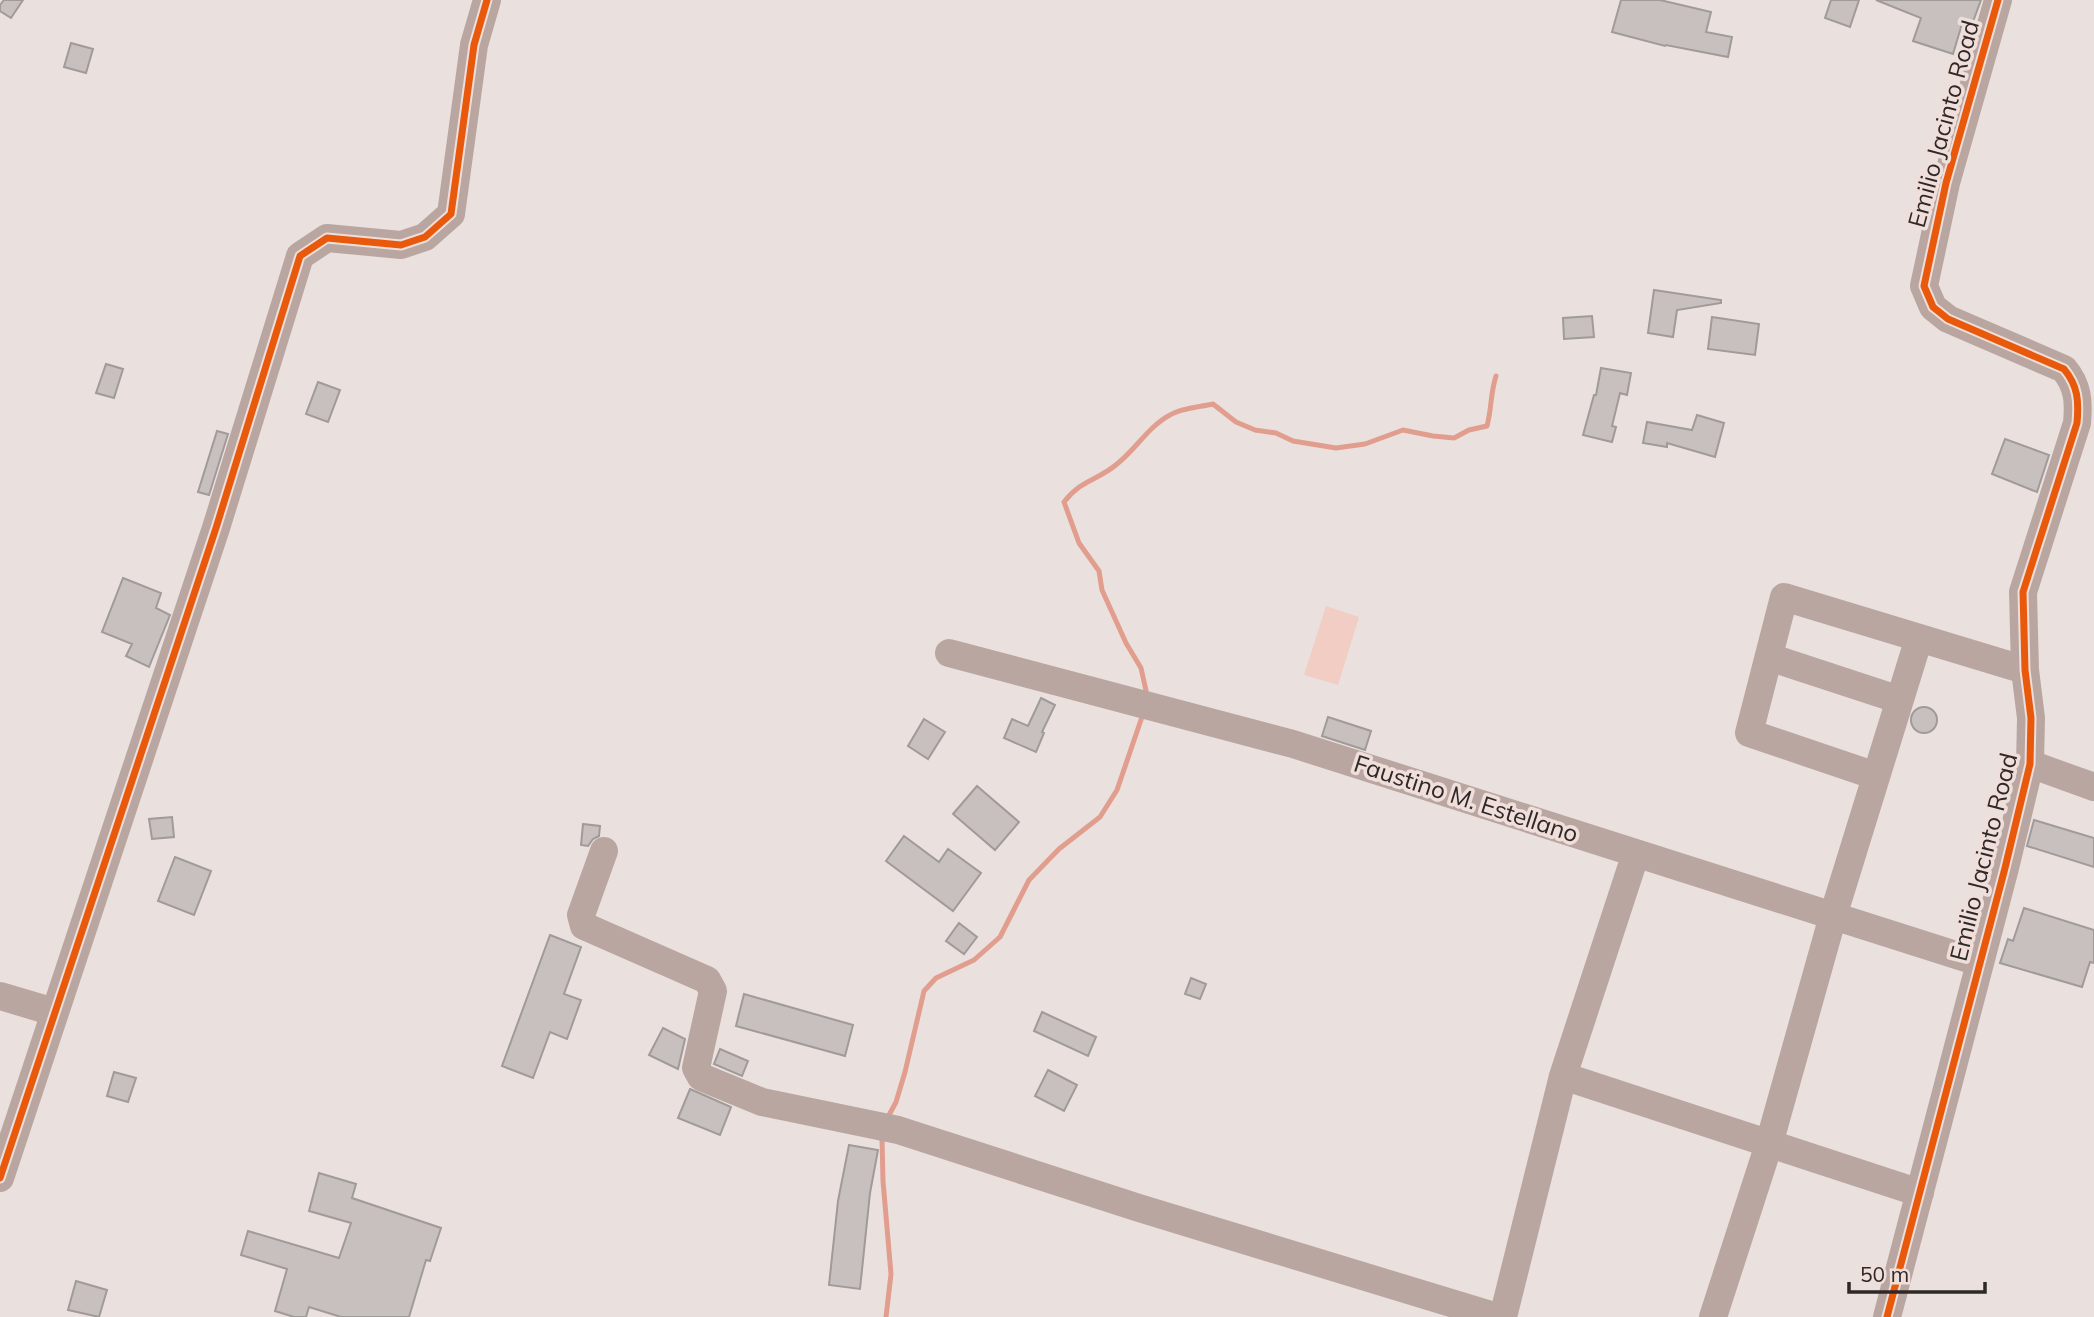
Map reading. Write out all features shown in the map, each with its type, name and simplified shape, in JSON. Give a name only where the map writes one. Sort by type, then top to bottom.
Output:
[{"type":"street","points":[[0,1178],[216,528],[300,256],[327,238],[401,245],[425,237],[451,214],[474,45],[487,0]]},
{"type":"street","name":"Emilio Jacinto Road","points":[[1887,1317],[1978,962],[2005,868],[2029,764],[2031,718],[2025,670],[2022,592],[2077,423],[2084,379],[1948,319],[1933,307],[1924,286],[1946,183],[1998,0]]},
{"type":"street","points":[[1876,776],[1749,733],[1784,597],[2025,670]]},
{"type":"street","points":[[1713,1317],[1769,1144],[1833,916],[1919,638]]},
{"type":"street","name":"Faustino M. Estellano","points":[[949,653],[1293,744],[1978,962]]},
{"type":"street","points":[[1769,657],[1899,700]]},
{"type":"street","points":[[2029,764],[2094,787]]},
{"type":"street","points":[[604,851],[581,915],[584,926],[707,980],[713,991],[696,1068],[701,1077],[762,1102],[898,1130],[1139,1208],[1497,1317]]},
{"type":"street","points":[[1503,1317],[1563,1076],[1636,853]]},
{"type":"street","points":[[0,996],[54,1012]]},
{"type":"street","points":[[1563,1076],[1920,1193]]},
{"type":"shaded area","points":[[1326,606],[1359,617],[1338,685],[1304,675]]},
{"type":"building","points":[[4,0],[23,0],[11,18],[0,11]]},
{"type":"building","points":[[1621,0],[1660,0],[1711,12],[1706,32],[1732,37],[1728,57],[1665,46],[1612,32]]},
{"type":"building","points":[[1831,0],[1859,0],[1850,27],[1825,18]]},
{"type":"building","points":[[1876,0],[1981,0],[1971,27],[1962,24],[1953,54],[1913,41],[1921,18]]},
{"type":"building","points":[[71,43],[93,49],[86,73],[64,67]]},
{"type":"building","points":[[1654,290],[1721,300],[1721,303],[1677,310],[1673,337],[1648,333]]},
{"type":"building","points":[[1592,316],[1594,337],[1564,339],[1563,318]]},
{"type":"building","points":[[1712,317],[1759,324],[1755,355],[1708,349]]},
{"type":"building","points":[[106,364],[123,369],[114,398],[96,393]]},
{"type":"building","points":[[1601,368],[1631,373],[1627,395],[1620,393],[1612,426],[1616,427],[1612,442],[1583,435],[1596,395]]},
{"type":"building","points":[[318,382],[340,390],[328,422],[306,414]]},
{"type":"building","points":[[1697,415],[1724,423],[1715,457],[1667,443],[1667,447],[1643,443],[1647,422],[1692,430]]},
{"type":"building","points":[[217,431],[228,434],[209,495],[198,492]]},
{"type":"building","points":[[2005,439],[2049,455],[2037,492],[1992,474]]},
{"type":"building","points":[[123,578],[161,593],[156,608],[170,615],[149,667],[126,656],[132,644],[102,632]]},
{"type":"building","points":[[1041,698],[1055,705],[1036,752],[1004,738],[1012,719],[1028,726]]},
{"type":"building","points":[[1924,707],[1933,711],[1937,720],[1933,729],[1924,733],[1915,729],[1911,720],[1915,711]]},
{"type":"building","points":[[1328,717],[1371,731],[1365,750],[1322,736]]},
{"type":"building","points":[[924,719],[945,732],[928,759],[908,746]]},
{"type":"building","points":[[977,786],[1019,822],[995,850],[953,814]]},
{"type":"building","points":[[172,817],[174,837],[152,839],[149,819]]},
{"type":"building","points":[[2034,820],[2094,838],[2094,867],[2027,846]]},
{"type":"building","points":[[583,824],[600,826],[599,836],[588,846],[581,845]]},
{"type":"building","points":[[904,836],[939,862],[948,849],[981,873],[953,911],[886,861]]},
{"type":"building","points":[[175,857],[211,871],[194,915],[158,901]]},
{"type":"building","points":[[2024,908],[2094,930],[2094,963],[2090,962],[2082,987],[2000,963],[2008,939],[2013,941]]},
{"type":"building","points":[[959,923],[977,937],[964,954],[946,941]]},
{"type":"building","points":[[550,935],[581,947],[564,994],[581,1000],[567,1039],[550,1032],[533,1078],[502,1066]]},
{"type":"building","points":[[1191,978],[1206,984],[1200,999],[1185,994]]},
{"type":"building","points":[[744,994],[853,1025],[845,1056],[736,1026]]},
{"type":"building","points":[[1042,1012],[1096,1037],[1088,1056],[1034,1031]]},
{"type":"building","points":[[663,1028],[685,1039],[678,1069],[649,1055]]},
{"type":"building","points":[[720,1049],[748,1061],[742,1076],[714,1064]]},
{"type":"building","points":[[1048,1070],[1077,1085],[1064,1111],[1035,1096]]},
{"type":"building","points":[[114,1072],[136,1078],[128,1102],[107,1096]]},
{"type":"building","points":[[690,1089],[731,1107],[720,1135],[678,1118]]},
{"type":"building","points":[[849,1145],[878,1150],[870,1193],[860,1289],[829,1285],[838,1201]]},
{"type":"building","points":[[319,1173],[356,1184],[352,1198],[441,1228],[430,1261],[426,1260],[409,1317],[341,1317],[309,1307],[306,1317],[294,1317],[275,1311],[287,1269],[241,1255],[248,1231],[339,1258],[351,1223],[309,1211]]},
{"type":"building","points":[[76,1281],[107,1290],[99,1317],[68,1310]]},
{"type":"waterway","points":[[1147,695],[1141,668],[1126,643],[1102,590],[1099,571],[1079,543],[1064,502],[1071,494],[1117,464],[1156,425],[1180,411],[1213,404],[1236,422],[1255,430],[1276,433],[1293,441],[1336,448],[1365,444],[1403,430],[1454,438],[1469,430],[1487,426],[1496,376]]},
{"type":"waterway","points":[[888,1117],[896,1102],[905,1072],[924,991],[936,978],[974,960],[1000,937],[1029,880],[1059,849],[1100,817],[1117,790],[1143,714]]},
{"type":"waterway","points":[[882,1138],[891,1274],[886,1317]]},
{"type":"cycle path","points":[[0,1178],[216,528],[300,256],[327,238],[401,245],[425,237],[451,214],[474,45],[487,0]]},
{"type":"cycle path","points":[[1887,1317],[2030,764],[2031,718],[2025,670],[2023,592],[2077,423],[2076,394],[2064,369],[1948,319],[1933,307],[1924,286],[1946,183],[1998,0]]}]
